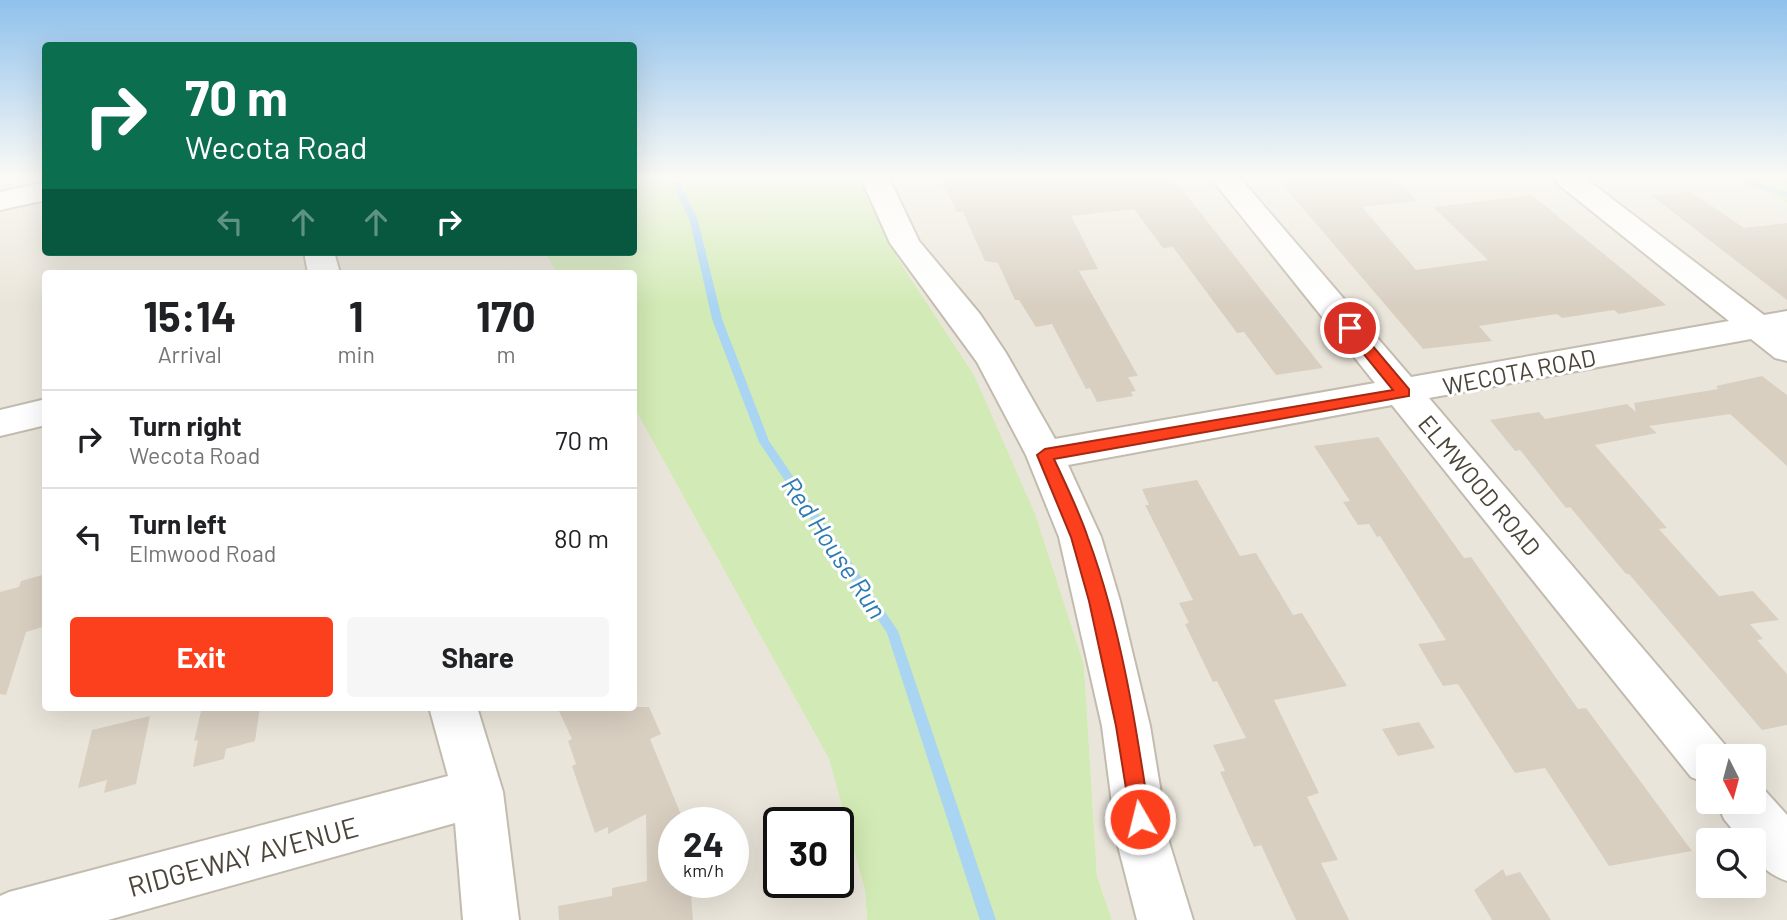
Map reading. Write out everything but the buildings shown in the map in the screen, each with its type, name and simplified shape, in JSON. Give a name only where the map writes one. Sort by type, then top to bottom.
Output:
[{"type":"street","points":[[893,221],[994,361],[1045,455],[1080,537],[1098,601],[1126,726],[1143,842],[1165,920]]},
{"type":"street","name":"ELMWOOD ROAD","points":[[1261,221],[1696,746]]},
{"type":"street","points":[[1628,221],[1772,324],[1787,349]]},
{"type":"street","name":"WECOTA ROAD","points":[[1045,455],[1404,393],[1772,324]]},
{"type":"street","points":[[0,423],[42,413]]},
{"type":"street","points":[[454,711],[478,792],[491,920]]},
{"type":"street","name":"RIDGEWAY AVENUE","points":[[9,920],[478,792]]},
{"type":"street","points":[[1752,814],[1787,855]]},
{"type":"shaded area","points":[[0,221],[42,221],[42,256],[546,256],[555,270],[42,270],[42,711],[637,711],[637,409],[829,759],[842,807],[763,807],[763,898],[854,898],[854,851],[865,891],[867,920],[0,920]]},
{"type":"shaded area","points":[[883,221],[1787,221],[1787,920],[1112,920],[1097,876],[1084,665],[974,375],[898,259]]},
{"type":"green space","points":[[637,221],[883,221],[898,259],[974,375],[1035,514],[1084,665],[1097,876],[1112,920],[867,920],[865,891],[854,851],[854,807],[842,807],[829,759],[637,412],[637,270],[555,270],[546,256],[637,256]]},
{"type":"waterway","name":"Red House Run","points":[[694,221],[717,319],[764,442],[892,631],[988,920]]},
{"type":"route","points":[[1140,819],[1126,726],[1098,601],[1080,537],[1045,455],[1404,393],[1350,328]]}]
